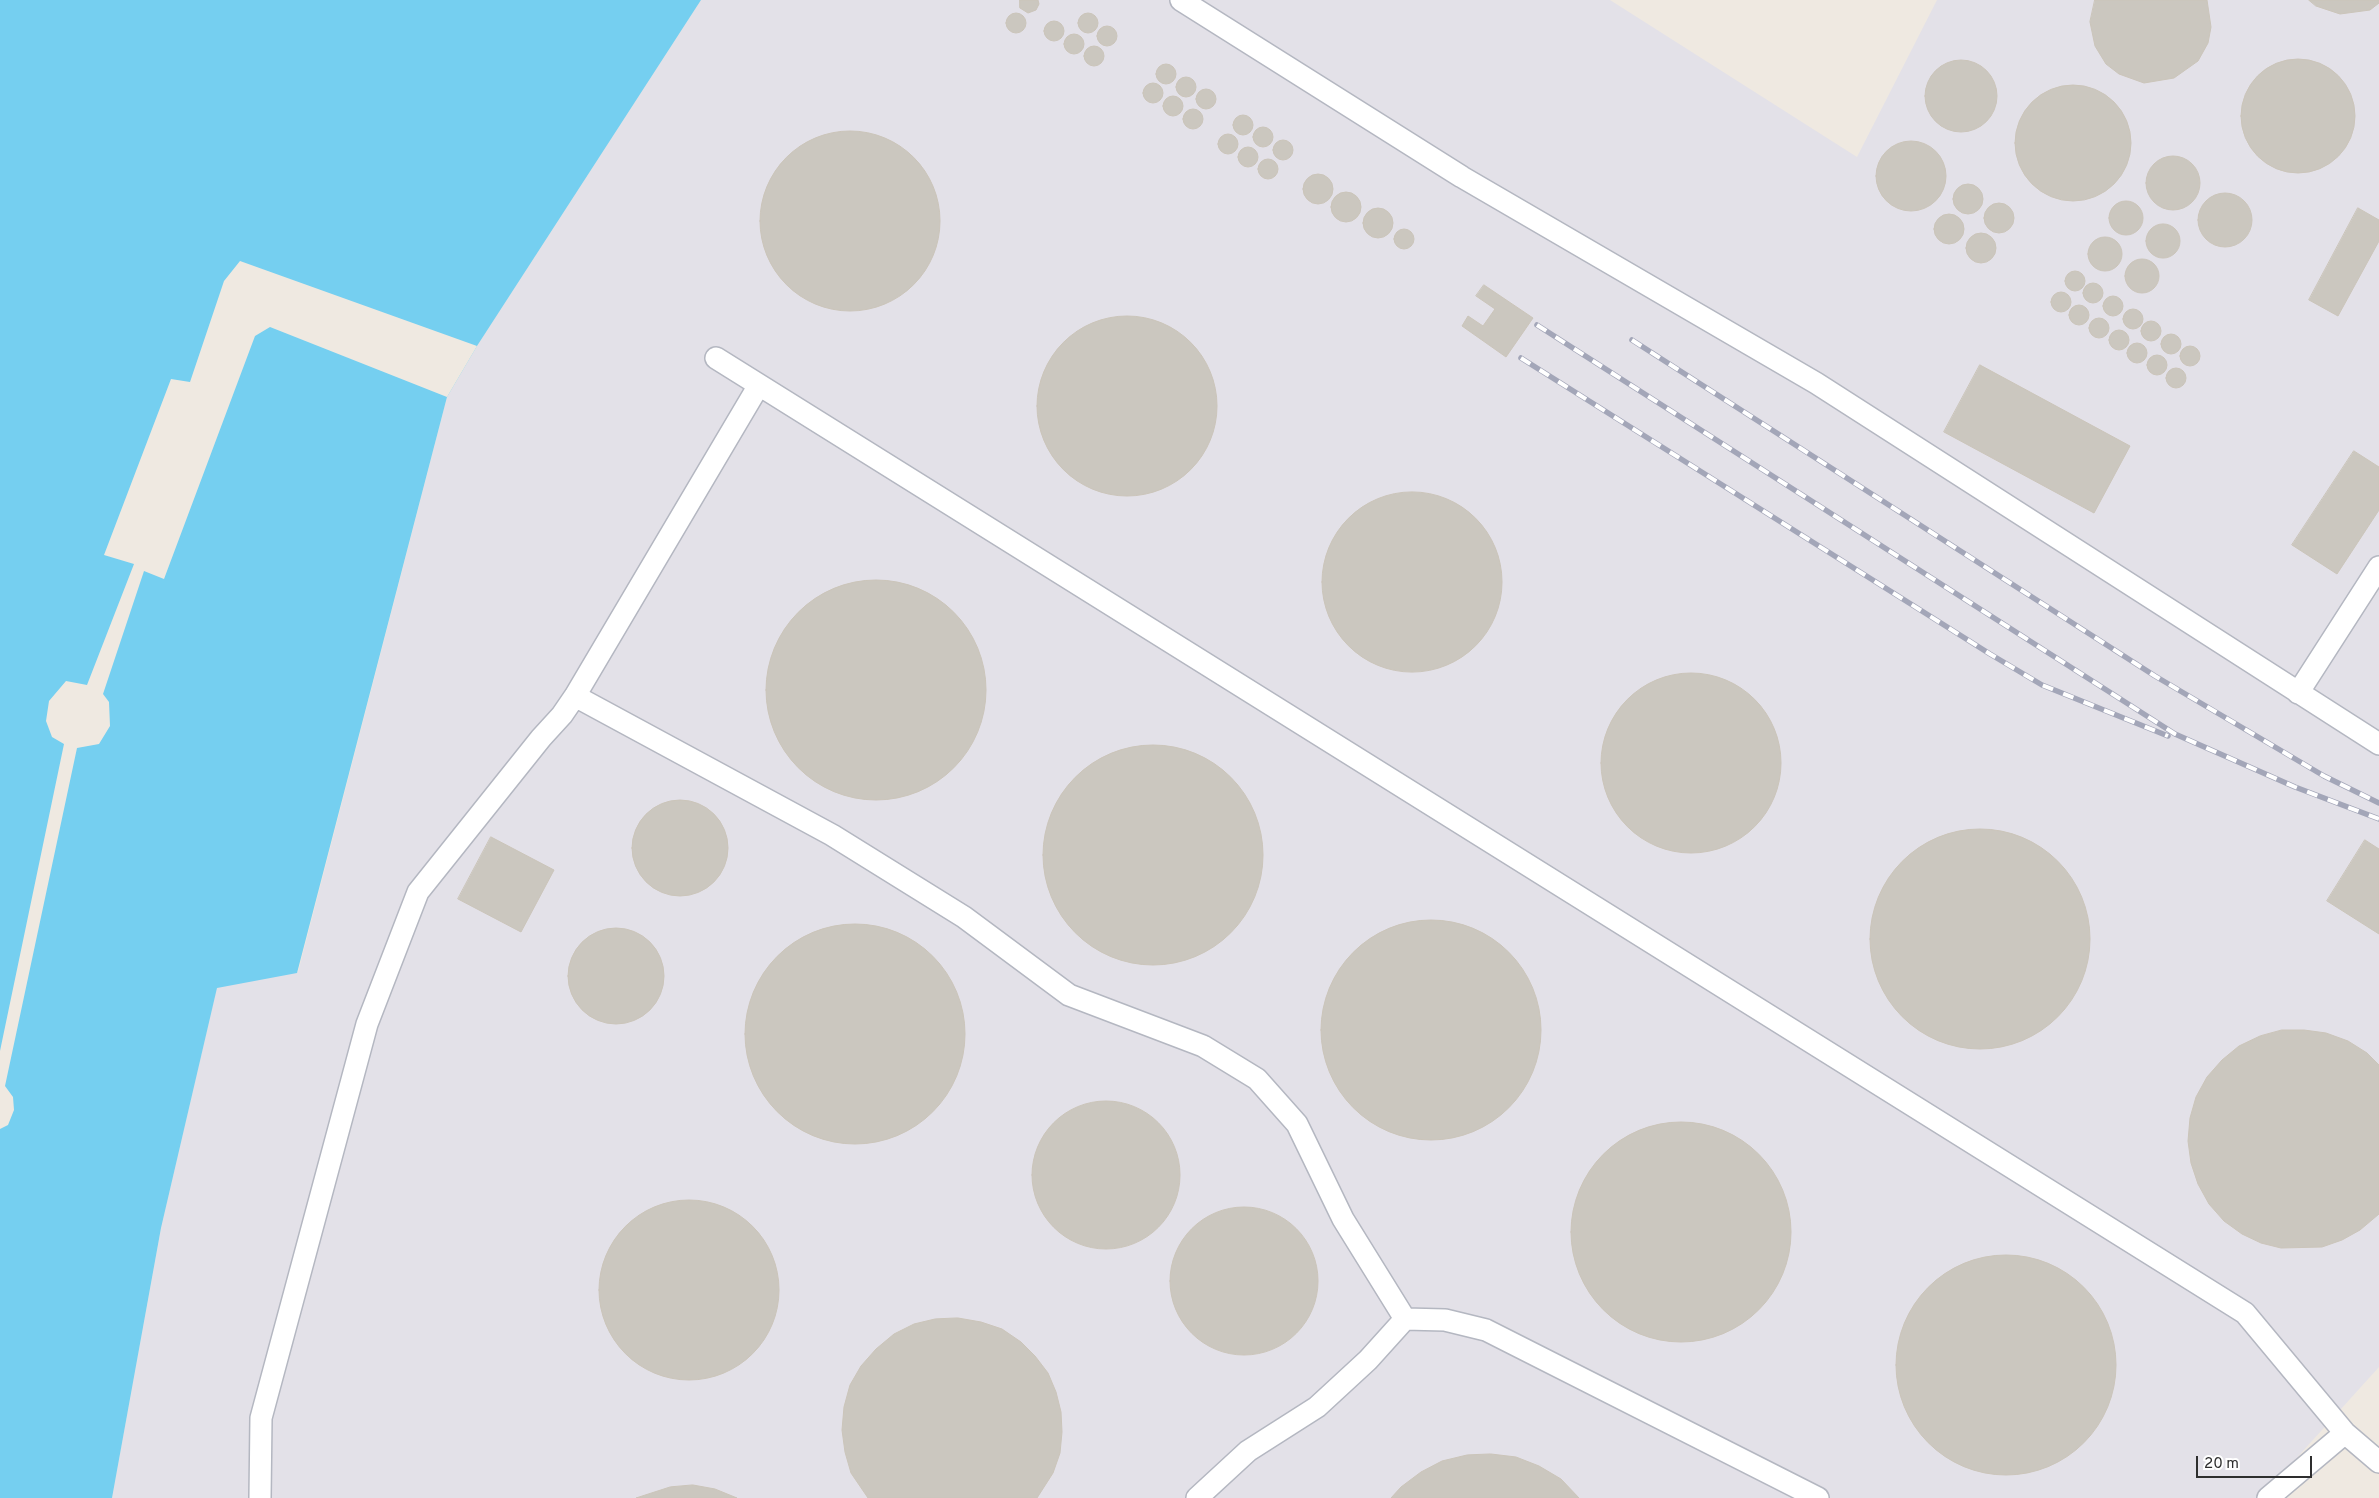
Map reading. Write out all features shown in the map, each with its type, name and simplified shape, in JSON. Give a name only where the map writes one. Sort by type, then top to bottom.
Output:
[{"type":"lane","points":[[1181,0],[1462,177],[1816,383],[2379,744]]},
{"type":"lane","points":[[716,358],[2245,1313],[2345,1433],[2379,1462]]},
{"type":"lane","points":[[260,1498],[261,1418],[263,1408],[368,1024],[418,892],[562,715],[575,696],[759,384]]},
{"type":"lane","points":[[2298,693],[2379,567]]},
{"type":"lane","points":[[575,696],[832,835],[964,917],[1069,995],[1203,1046],[1257,1079],[1297,1124],[1343,1219],[1405,1319]]},
{"type":"lane","points":[[1197,1498],[1248,1451],[1317,1407],[1368,1360],[1405,1319],[1445,1320],[1486,1330],[1818,1498]]},
{"type":"lane","points":[[2268,1498],[2345,1433]]},
{"type":"shaded area","points":[[701,0],[1610,0],[1857,157],[1937,0],[2379,0],[2379,1367],[2283,1473],[2271,1498],[112,1498],[161,1228],[217,987],[298,972],[447,397],[477,346]]},
{"type":"water","points":[[0,0],[701,0],[477,346],[447,397],[297,973],[217,988],[161,1228],[112,1498],[0,1498]]},
{"type":"pier","points":[[240,261],[477,346],[447,397],[270,327],[255,336],[164,579],[144,571],[103,694],[109,702],[110,726],[99,744],[77,748],[5,1086],[13,1097],[14,1110],[8,1125],[0,1129],[0,1051],[64,744],[52,737],[46,721],[49,701],[66,681],[87,685],[134,564],[104,555],[171,379],[190,382],[224,281]]},
{"type":"building","points":[[1020,0],[1038,0],[1039,4],[1036,10],[1028,13],[1020,8]]},
{"type":"building","points":[[2095,0],[2207,0],[2211,27],[2208,43],[2198,61],[2174,78],[2144,83],[2119,74],[2106,64],[2095,46],[2090,22]]},
{"type":"building","points":[[2309,0],[2379,0],[2379,3],[2370,10],[2340,14],[2316,6]]},
{"type":"building","points":[[1016,13],[1023,16],[1026,23],[1023,30],[1016,33],[1009,30],[1006,23],[1009,16]]},
{"type":"building","points":[[1088,13],[1095,16],[1098,23],[1095,30],[1088,33],[1081,30],[1078,23],[1081,16]]},
{"type":"building","points":[[1054,21],[1061,24],[1064,31],[1061,38],[1054,41],[1047,38],[1044,31],[1047,24]]},
{"type":"building","points":[[1107,26],[1114,29],[1117,36],[1114,43],[1107,46],[1100,43],[1097,36],[1100,29]]},
{"type":"building","points":[[1074,34],[1081,37],[1084,44],[1081,51],[1074,54],[1067,51],[1064,44],[1067,37]]},
{"type":"building","points":[[1094,46],[1101,49],[1104,56],[1101,63],[1094,66],[1087,63],[1084,56],[1087,49]]},
{"type":"building","points":[[2298,59],[2320,64],[2338,76],[2350,94],[2355,116],[2350,138],[2338,156],[2320,168],[2298,173],[2276,168],[2258,156],[2246,138],[2241,116],[2246,94],[2258,76],[2276,64]]},
{"type":"building","points":[[1961,60],[1981,66],[1991,76],[1997,96],[1991,116],[1981,126],[1961,132],[1941,126],[1931,116],[1925,96],[1931,76],[1941,66]]},
{"type":"building","points":[[1166,64],[1173,67],[1176,74],[1173,81],[1166,84],[1159,81],[1156,74],[1159,67]]},
{"type":"building","points":[[1186,77],[1193,80],[1196,87],[1193,94],[1186,97],[1179,94],[1176,87],[1179,80]]},
{"type":"building","points":[[1153,83],[1160,86],[1163,93],[1160,100],[1153,103],[1146,100],[1143,93],[1146,86]]},
{"type":"building","points":[[2073,85],[2095,90],[2114,102],[2126,121],[2131,143],[2126,165],[2114,184],[2095,196],[2073,201],[2051,196],[2032,184],[2020,165],[2015,143],[2020,121],[2032,102],[2051,90]]},
{"type":"building","points":[[1206,89],[1213,92],[1216,99],[1213,106],[1206,109],[1199,106],[1196,99],[1199,92]]},
{"type":"building","points":[[1173,96],[1180,99],[1183,106],[1180,113],[1173,116],[1166,113],[1163,106],[1166,99]]},
{"type":"building","points":[[1193,109],[1200,112],[1203,119],[1200,126],[1193,129],[1186,126],[1183,119],[1186,112]]},
{"type":"building","points":[[1243,115],[1250,118],[1253,125],[1250,132],[1243,135],[1236,132],[1233,125],[1236,118]]},
{"type":"building","points":[[1263,127],[1270,130],[1273,137],[1270,144],[1263,147],[1256,144],[1253,137],[1256,130]]},
{"type":"building","points":[[859,131],[885,137],[914,157],[934,186],[939,203],[939,239],[934,256],[914,285],[885,305],[868,310],[841,311],[815,305],[807,301],[780,278],[766,256],[761,239],[760,212],[766,186],[770,178],[793,151],[815,137],[832,132]]},
{"type":"building","points":[[1228,134],[1235,137],[1238,144],[1235,151],[1228,154],[1221,151],[1218,144],[1221,137]]},
{"type":"building","points":[[1283,140],[1290,143],[1293,150],[1290,157],[1283,160],[1276,157],[1273,150],[1276,143]]},
{"type":"building","points":[[1911,141],[1924,144],[1936,151],[1943,163],[1946,176],[1943,189],[1936,201],[1924,208],[1911,211],[1898,208],[1886,201],[1879,189],[1876,176],[1879,163],[1886,151],[1898,144]]},
{"type":"building","points":[[1248,147],[1255,150],[1258,157],[1255,164],[1248,167],[1241,164],[1238,157],[1241,150]]},
{"type":"building","points":[[2173,156],[2183,158],[2192,164],[2198,173],[2200,183],[2198,193],[2192,202],[2183,208],[2173,210],[2163,208],[2154,202],[2148,193],[2146,183],[2148,173],[2154,164],[2163,158]]},
{"type":"building","points":[[1268,159],[1275,162],[1278,169],[1275,176],[1268,179],[1261,176],[1258,169],[1261,162]]},
{"type":"building","points":[[1318,174],[1324,175],[1332,183],[1332,195],[1324,203],[1318,204],[1312,203],[1304,195],[1303,189],[1304,183],[1312,175]]},
{"type":"building","points":[[1968,184],[1974,185],[1982,193],[1982,205],[1974,213],[1968,214],[1962,213],[1954,205],[1953,199],[1954,193],[1962,185]]},
{"type":"building","points":[[1346,192],[1352,193],[1360,201],[1360,213],[1352,221],[1346,222],[1340,221],[1332,213],[1331,207],[1332,201],[1340,193]]},
{"type":"building","points":[[2220,193],[2230,193],[2240,197],[2248,205],[2252,220],[2248,235],[2240,243],[2230,247],[2220,247],[2210,243],[2202,235],[2198,225],[2198,215],[2202,205],[2210,197]]},
{"type":"building","points":[[2126,201],[2138,206],[2143,218],[2138,230],[2126,235],[2114,230],[2109,218],[2114,206]]},
{"type":"building","points":[[1999,203],[2005,204],[2013,212],[2013,224],[2005,232],[1999,233],[1993,232],[1985,224],[1984,218],[1985,212],[1993,204]]},
{"type":"building","points":[[1378,208],[1384,209],[1392,217],[1392,229],[1384,237],[1378,238],[1372,237],[1364,229],[1363,223],[1364,217],[1372,209]]},
{"type":"building","points":[[2358,208],[2379,220],[2379,241],[2338,316],[2309,300]]},
{"type":"building","points":[[1949,214],[1955,215],[1963,223],[1963,235],[1955,243],[1949,244],[1943,243],[1935,235],[1934,229],[1935,223],[1943,215]]},
{"type":"building","points":[[2163,224],[2175,229],[2180,241],[2175,253],[2163,258],[2151,253],[2146,241],[2151,229]]},
{"type":"building","points":[[1404,229],[1411,232],[1414,239],[1411,246],[1404,249],[1397,246],[1394,239],[1397,232]]},
{"type":"building","points":[[1981,233],[1987,234],[1995,242],[1995,254],[1987,262],[1981,263],[1975,262],[1967,254],[1966,248],[1967,242],[1975,234]]},
{"type":"building","points":[[2105,237],[2112,238],[2117,242],[2121,247],[2121,261],[2117,266],[2112,270],[2105,271],[2098,270],[2093,266],[2089,261],[2088,254],[2089,247],[2093,242],[2098,238]]},
{"type":"building","points":[[2142,259],[2154,264],[2159,276],[2154,288],[2142,293],[2130,288],[2125,276],[2130,264]]},
{"type":"building","points":[[2075,271],[2082,274],[2085,281],[2082,288],[2075,291],[2068,288],[2065,281],[2068,274]]},
{"type":"building","points":[[2093,283],[2100,286],[2103,293],[2100,300],[2093,303],[2086,300],[2083,293],[2086,286]]},
{"type":"building","points":[[1484,285],[1533,318],[1506,357],[1462,326],[1468,316],[1483,326],[1495,309],[1476,296]]},
{"type":"building","points":[[2061,292],[2068,295],[2071,302],[2068,309],[2061,312],[2054,309],[2051,302],[2054,295]]},
{"type":"building","points":[[2113,296],[2120,299],[2123,306],[2120,313],[2113,316],[2106,313],[2103,306],[2106,299]]},
{"type":"building","points":[[2079,305],[2086,308],[2089,315],[2086,322],[2079,325],[2072,322],[2069,315],[2072,308]]},
{"type":"building","points":[[2133,309],[2140,312],[2143,319],[2140,326],[2133,329],[2126,326],[2123,319],[2126,312]]},
{"type":"building","points":[[1118,316],[1136,316],[1162,322],[1191,342],[1211,371],[1216,388],[1216,424],[1211,441],[1191,470],[1162,490],[1145,495],[1118,496],[1101,493],[1084,486],[1057,463],[1047,449],[1040,432],[1037,415],[1037,397],[1040,380],[1047,363],[1070,336],[1084,326],[1101,319]]},
{"type":"building","points":[[2099,318],[2106,321],[2109,328],[2106,335],[2099,338],[2092,335],[2089,328],[2092,321]]},
{"type":"building","points":[[2151,321],[2158,324],[2161,331],[2158,338],[2151,341],[2144,338],[2141,331],[2144,324]]},
{"type":"building","points":[[2119,330],[2126,333],[2129,340],[2126,347],[2119,350],[2112,347],[2109,340],[2112,333]]},
{"type":"building","points":[[2171,334],[2178,337],[2181,344],[2178,351],[2171,354],[2164,351],[2161,344],[2164,337]]},
{"type":"building","points":[[2137,343],[2144,346],[2147,353],[2144,360],[2137,363],[2130,360],[2127,353],[2130,346]]},
{"type":"building","points":[[2190,346],[2197,349],[2200,356],[2197,363],[2190,366],[2183,363],[2180,356],[2183,349]]},
{"type":"building","points":[[2157,355],[2164,358],[2167,365],[2164,372],[2157,375],[2150,372],[2147,365],[2150,358]]},
{"type":"building","points":[[1980,365],[2130,446],[2094,513],[1944,432]]},
{"type":"building","points":[[2176,368],[2183,371],[2186,378],[2183,385],[2176,388],[2169,385],[2166,378],[2169,371]]},
{"type":"building","points":[[2354,451],[2379,467],[2379,510],[2337,574],[2292,545]]},
{"type":"building","points":[[1403,492],[1421,492],[1447,498],[1476,518],[1496,547],[1501,564],[1501,600],[1496,617],[1476,646],[1447,666],[1430,671],[1403,672],[1386,669],[1369,662],[1342,639],[1332,625],[1325,608],[1322,591],[1322,573],[1325,556],[1332,539],[1355,512],[1369,502],[1386,495]]},
{"type":"building","points":[[876,580],[897,582],[918,588],[954,612],[978,648],[984,669],[986,690],[984,711],[978,732],[954,768],[918,792],[897,798],[876,800],[855,798],[834,792],[798,768],[774,732],[768,711],[766,690],[768,669],[774,648],[798,612],[834,588],[855,582]]},
{"type":"building","points":[[1682,673],[1700,673],[1726,679],[1755,699],[1775,728],[1780,745],[1780,781],[1775,798],[1755,827],[1726,847],[1709,852],[1682,853],[1665,850],[1648,843],[1621,820],[1611,806],[1604,789],[1601,772],[1601,754],[1604,737],[1611,720],[1634,693],[1648,683],[1665,676]]},
{"type":"building","points":[[1153,745],[1174,747],[1205,758],[1231,777],[1250,803],[1261,834],[1263,855],[1261,876],[1250,907],[1231,933],[1205,952],[1174,963],[1153,965],[1132,963],[1101,952],[1075,933],[1056,907],[1045,876],[1043,855],[1045,834],[1056,803],[1075,777],[1101,758],[1132,747]]},
{"type":"building","points":[[680,800],[698,804],[714,814],[724,830],[728,848],[724,866],[714,882],[698,892],[680,896],[662,892],[646,882],[636,866],[632,848],[636,830],[646,814],[662,804]]},
{"type":"building","points":[[1980,829],[2001,831],[2022,837],[2058,861],[2082,897],[2088,918],[2090,939],[2088,960],[2082,981],[2058,1017],[2022,1041],[2001,1047],[1980,1049],[1959,1047],[1938,1041],[1902,1017],[1878,981],[1872,960],[1870,939],[1872,918],[1878,897],[1902,861],[1938,837],[1959,831]]},
{"type":"building","points":[[491,837],[554,870],[521,932],[458,899]]},
{"type":"building","points":[[2365,840],[2379,849],[2379,934],[2327,901]]},
{"type":"building","points":[[1431,920],[1452,922],[1473,928],[1509,952],[1533,988],[1539,1009],[1541,1030],[1539,1051],[1533,1072],[1509,1108],[1473,1132],[1452,1138],[1431,1140],[1410,1138],[1389,1132],[1353,1108],[1329,1072],[1323,1051],[1321,1030],[1323,1009],[1329,988],[1353,952],[1389,928],[1410,922]]},
{"type":"building","points":[[855,924],[876,926],[907,937],[933,956],[952,982],[963,1013],[965,1034],[963,1055],[952,1086],[933,1112],[907,1131],[876,1142],[855,1144],[834,1142],[803,1131],[777,1112],[758,1086],[747,1055],[745,1034],[747,1013],[758,982],[777,956],[803,937],[834,926]]},
{"type":"building","points":[[616,928],[634,932],[650,942],[660,958],[664,976],[660,994],[650,1010],[634,1020],[616,1024],[598,1020],[582,1010],[572,994],[568,976],[572,958],[582,942],[598,932]]},
{"type":"building","points":[[2282,1030],[2326,1033],[2348,1041],[2367,1053],[2379,1065],[2379,1214],[2360,1230],[2342,1240],[2322,1247],[2281,1248],[2261,1243],[2242,1234],[2224,1221],[2209,1204],[2198,1184],[2191,1163],[2188,1141],[2190,1118],[2196,1097],[2207,1077],[2222,1060],[2239,1046],[2260,1036]]},
{"type":"building","points":[[1106,1101],[1121,1102],[1134,1106],[1159,1122],[1175,1147],[1179,1160],[1179,1190],[1175,1203],[1159,1228],[1134,1244],[1121,1248],[1106,1249],[1091,1248],[1078,1244],[1053,1228],[1037,1203],[1033,1190],[1032,1175],[1033,1160],[1037,1147],[1053,1122],[1078,1106],[1091,1102]]},
{"type":"building","points":[[1681,1122],[1702,1124],[1723,1130],[1759,1154],[1783,1190],[1789,1211],[1791,1232],[1789,1253],[1783,1274],[1759,1310],[1723,1334],[1702,1340],[1681,1342],[1660,1340],[1639,1334],[1603,1310],[1579,1274],[1573,1253],[1571,1232],[1573,1211],[1579,1190],[1603,1154],[1639,1130],[1660,1124]]},
{"type":"building","points":[[698,1200],[707,1201],[732,1210],[753,1226],[769,1247],[778,1272],[778,1308],[769,1333],[753,1354],[732,1370],[724,1373],[707,1379],[680,1380],[671,1379],[646,1370],[619,1347],[609,1333],[600,1308],[599,1281],[600,1272],[609,1247],[632,1220],[646,1210],[671,1201]]},
{"type":"building","points":[[1244,1207],[1259,1208],[1272,1212],[1297,1228],[1313,1253],[1317,1266],[1317,1296],[1313,1309],[1297,1334],[1272,1350],[1259,1354],[1244,1355],[1229,1354],[1216,1350],[1191,1334],[1175,1309],[1171,1296],[1170,1281],[1171,1266],[1175,1253],[1191,1228],[1216,1212],[1229,1208]]},
{"type":"building","points":[[2006,1255],[2027,1257],[2048,1263],[2084,1287],[2108,1323],[2114,1344],[2116,1365],[2114,1386],[2108,1407],[2084,1443],[2048,1467],[2027,1473],[2006,1475],[1985,1473],[1964,1467],[1928,1443],[1904,1407],[1898,1386],[1896,1365],[1898,1344],[1904,1323],[1928,1287],[1964,1263],[1985,1257]]},
{"type":"building","points":[[958,1318],[981,1322],[1002,1329],[1021,1342],[1048,1373],[1056,1392],[1061,1412],[1062,1432],[1060,1453],[1053,1473],[1037,1498],[868,1498],[851,1473],[845,1452],[842,1430],[844,1407],[850,1385],[861,1366],[876,1349],[894,1334],[914,1324],[935,1319]]},
{"type":"building","points":[[1491,1454],[1516,1457],[1539,1466],[1561,1479],[1579,1498],[1391,1498],[1401,1487],[1421,1472],[1442,1461],[1467,1455]]},
{"type":"building","points":[[693,1485],[715,1489],[737,1498],[636,1498],[670,1487]]},
{"type":"railway","points":[[1537,325],[2175,734],[2295,787],[2379,819]]},
{"type":"railway","points":[[1632,340],[2155,676],[2324,776],[2379,803]]},
{"type":"railway","points":[[1521,358],[2042,685],[2168,736]]}]
